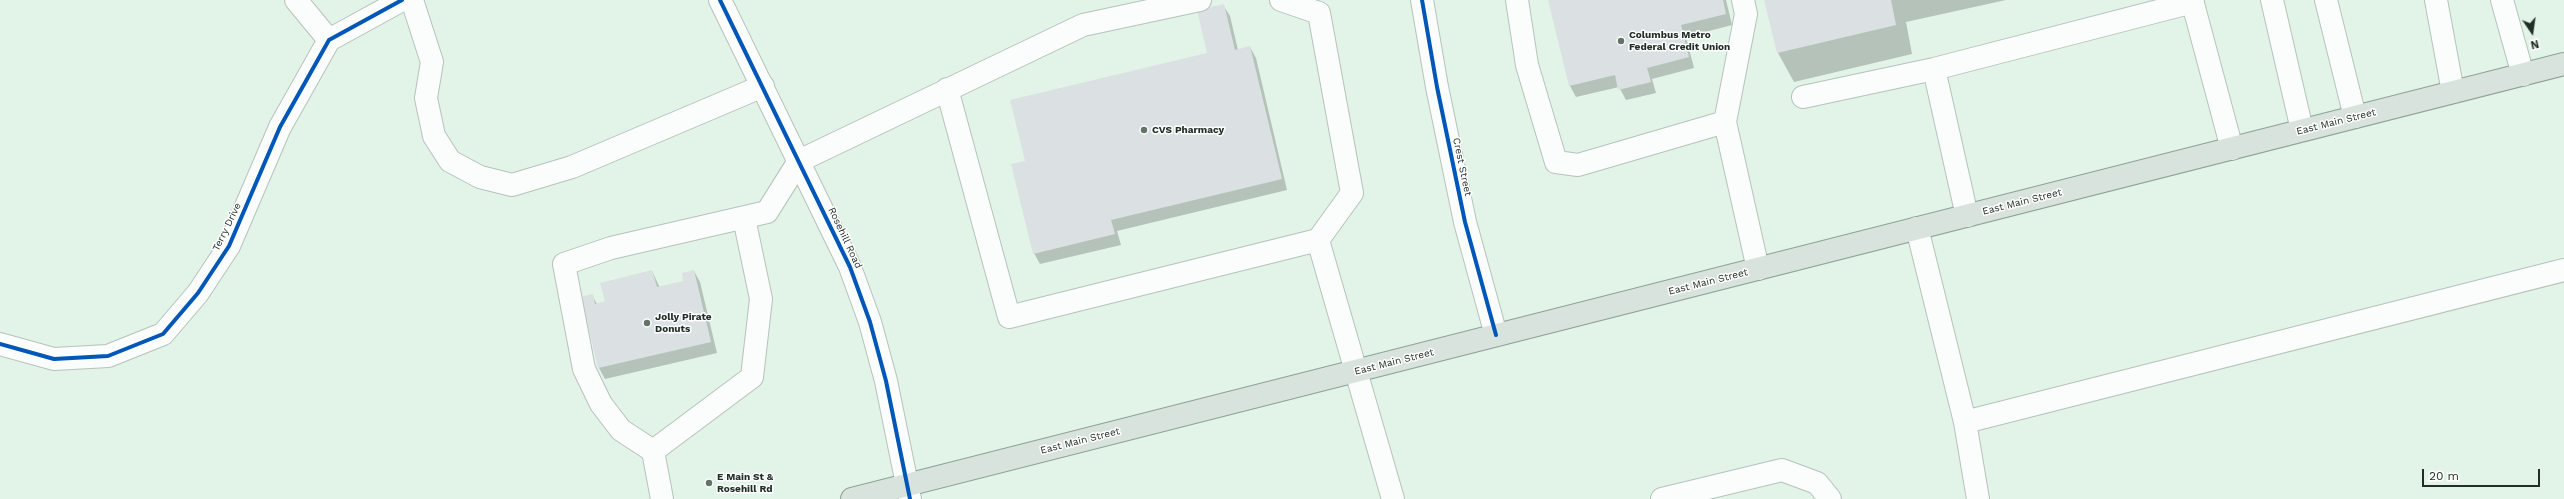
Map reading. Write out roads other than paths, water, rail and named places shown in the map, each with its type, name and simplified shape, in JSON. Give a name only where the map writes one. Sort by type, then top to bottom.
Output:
[{"type":"main road","name":"East Main Street","points":[[852,499],[909,492],[1356,371],[2564,64]]},
{"type":"street","points":[[296,0],[329,40],[402,0]]},
{"type":"street","points":[[412,0],[432,62],[426,98],[434,136],[450,161],[480,177],[512,185],[572,167],[763,86]]},
{"type":"street","name":"Rosehill Road","points":[[720,0],[850,267],[870,322],[886,381],[909,492]]},
{"type":"street","points":[[662,499],[653,451],[621,430],[601,404],[584,369],[564,264],[611,248],[767,212],[799,161],[1083,25],[1200,0]]},
{"type":"street","points":[[948,89],[1009,317],[1318,240],[1352,193],[1319,13],[1281,0]]},
{"type":"street","name":"Crest Street","points":[[1422,0],[1437,86],[1465,222],[1496,335]]},
{"type":"street","points":[[1517,0],[1527,65],[1556,162],[1578,165],[1725,122]]},
{"type":"street","points":[[1743,0],[1746,14],[1725,122],[1758,269]]},
{"type":"street","points":[[2272,0],[2302,130]]},
{"type":"street","points":[[2326,0],[2355,117]]},
{"type":"street","points":[[2436,0],[2453,92]]},
{"type":"street","points":[[2502,0],[2523,75]]},
{"type":"street","points":[[1803,97],[1934,69],[2192,1],[2232,149]]},
{"type":"street","name":"Terry Drive","points":[[0,344],[54,359],[108,356],[163,334],[198,293],[229,246],[280,127],[329,40]]},
{"type":"street","points":[[1934,69],[1967,216]]},
{"type":"street","points":[[653,451],[752,377],[761,298],[744,218]]},
{"type":"street","points":[[1917,228],[1966,422],[1978,499]]},
{"type":"street","points":[[1318,240],[1393,499]]},
{"type":"street","points":[[1966,422],[2564,270]]},
{"type":"street","points":[[1662,499],[1691,496],[1782,470],[1817,483],[1830,499]]},
{"type":"place","name":"Columbus Metro Federal Credit Union","points":[[1621,41]]},
{"type":"place","name":"CVS Pharmacy","points":[[1144,130]]},
{"type":"place","name":"Jolly Pirate Donuts","points":[[647,323]]},
{"type":"place","name":"E Main St & Rosehill Rd","points":[[709,483]]}]
